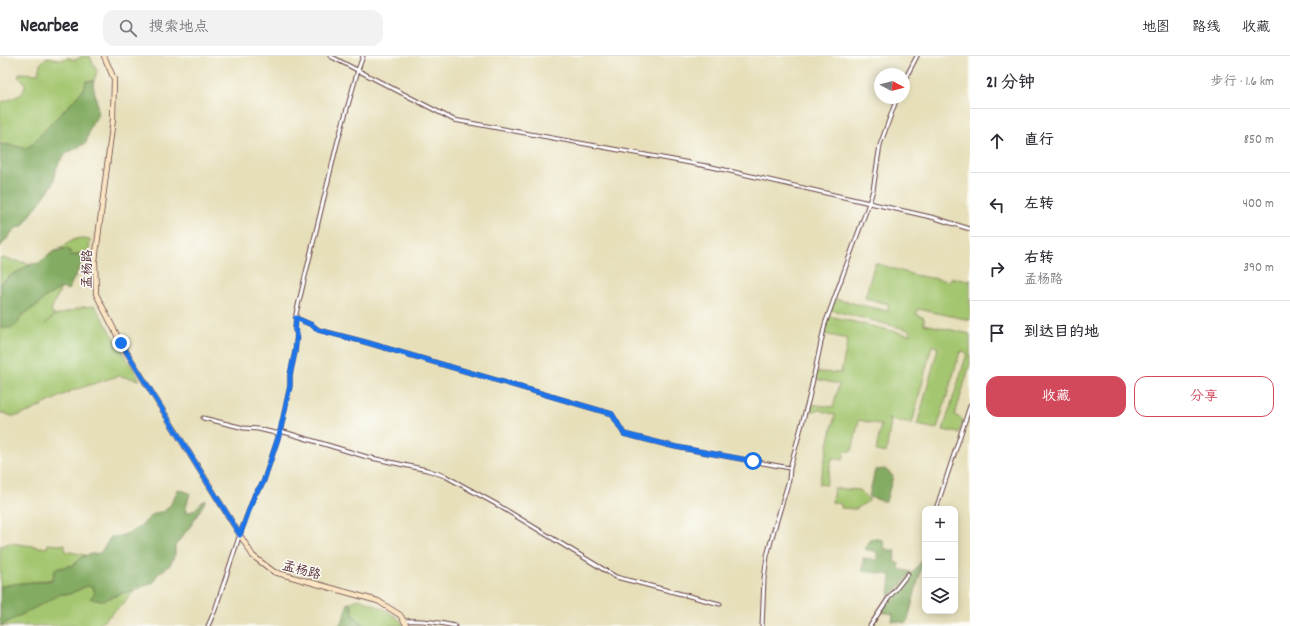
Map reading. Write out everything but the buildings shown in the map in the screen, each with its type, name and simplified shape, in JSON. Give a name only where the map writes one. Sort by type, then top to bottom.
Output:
[{"type":"main road","name":"孟杨路","points":[[104,56],[114,79],[113,119],[95,261],[96,294],[121,343],[253,556],[274,572],[378,601],[400,615],[405,624]]},
{"type":"street","points":[[330,56],[454,120],[712,167],[935,218],[970,229]]},
{"type":"street","points":[[208,626],[215,610],[255,494],[263,483],[280,432],[290,386],[290,375],[295,352],[297,334],[295,330],[296,318],[337,144],[363,56]]},
{"type":"street","points":[[910,69],[917,56]]},
{"type":"street","points":[[762,626],[764,578],[767,556],[789,480],[790,468],[809,398],[824,324],[869,203],[873,190],[880,145],[895,104]]},
{"type":"street","points":[[296,318],[305,322]]},
{"type":"street","points":[[296,318],[312,325],[318,330],[365,342],[612,414],[624,434],[676,447],[790,468]]},
{"type":"street","points":[[937,506],[970,406]]},
{"type":"street","points":[[203,418],[244,428],[284,432],[367,457],[428,470],[445,476],[496,504],[616,577],[720,604]]},
{"type":"street","points":[[870,626],[888,599],[908,574]]},
{"type":"street","points":[[405,624],[421,620],[440,622],[455,626]]},
{"type":"green space","points":[[82,56],[90,56],[97,71],[94,81],[86,81],[85,87],[75,99],[32,145],[25,148],[0,144],[0,103],[22,94],[25,87],[24,81],[18,77],[20,73],[38,74],[40,64],[47,57],[62,60],[68,58],[76,60]]},
{"type":"green space","points":[[86,81],[94,81],[93,85],[97,102],[98,116],[91,125],[86,143],[67,153],[60,161],[53,184],[22,227],[16,228],[0,247],[0,144],[25,148],[32,145],[75,99],[85,87]]},
{"type":"green space","points":[[79,238],[90,240],[89,250],[71,256],[71,252],[67,249],[58,248],[73,240]]},
{"type":"green space","points":[[67,249],[71,252],[71,256],[80,254],[82,263],[68,290],[61,288],[44,298],[39,304],[21,316],[18,323],[13,328],[0,328],[0,284],[10,276],[32,264],[39,263],[54,251]]},
{"type":"green space","points":[[0,258],[32,264],[10,276],[0,284]]},
{"type":"green space","points":[[875,263],[914,275],[950,281],[951,278],[969,281],[970,278],[970,320],[918,309],[916,314],[924,318],[924,324],[970,334],[970,364],[955,415],[963,420],[959,433],[943,430],[967,354],[964,351],[960,352],[937,429],[917,425],[938,348],[932,345],[912,424],[887,419],[891,421],[886,453],[876,451],[881,425],[859,420],[852,451],[845,451],[843,460],[832,458],[826,485],[819,484],[835,415],[819,410],[808,412],[809,404],[833,407],[839,384],[815,379],[816,372],[841,373],[848,339],[824,334],[829,316],[910,335],[909,330],[831,310],[835,299],[887,311],[889,304],[865,298]]},
{"type":"green space","points":[[61,288],[51,310],[54,316],[83,307],[95,306],[140,380],[118,376],[71,391],[29,412],[17,416],[0,413],[0,328],[2,329],[18,323],[21,316],[39,304],[44,298]]},
{"type":"green space","points":[[885,469],[893,476],[886,502],[869,497],[875,470]]},
{"type":"green space","points":[[834,488],[859,490],[870,500],[856,509],[841,508],[841,504],[832,502]]},
{"type":"green space","points":[[178,489],[190,493],[185,512],[195,510],[206,500],[192,524],[175,546],[175,554],[170,565],[157,575],[154,582],[105,600],[95,600],[90,598],[95,593],[93,587],[87,586],[69,594],[61,594],[0,626],[0,587],[13,584],[52,580],[55,569],[74,565],[85,556],[100,553],[111,537],[129,533],[142,525],[155,513],[163,512],[171,504]]},
{"type":"green space","points":[[872,538],[883,540],[885,549],[896,551],[894,562],[900,564],[899,569],[911,572],[889,598],[891,575],[863,571],[863,558],[877,560],[877,552],[864,549]]},
{"type":"green space","points":[[11,543],[47,548],[48,544],[65,544],[65,551],[85,555],[74,565],[55,569],[52,579],[0,587],[0,546]]},
{"type":"green space","points":[[922,561],[907,623],[892,621],[893,614],[881,612]]},
{"type":"green space","points":[[87,586],[93,587],[95,593],[90,598],[111,598],[119,594],[135,590],[125,602],[98,626],[0,626],[61,594],[69,594]]},
{"type":"green space","points":[[359,599],[390,613],[404,626],[365,626],[353,615],[352,606],[348,603]]},
{"type":"green space","points":[[348,603],[352,606],[353,615],[365,626],[338,626],[343,620]]},
{"type":"route","points":[[121,343],[240,535],[255,494],[263,483],[280,432],[290,386],[290,375],[295,352],[297,334],[295,330],[296,318],[312,325],[318,330],[365,342],[612,414],[624,434],[676,447],[678,446],[753,461]]}]
